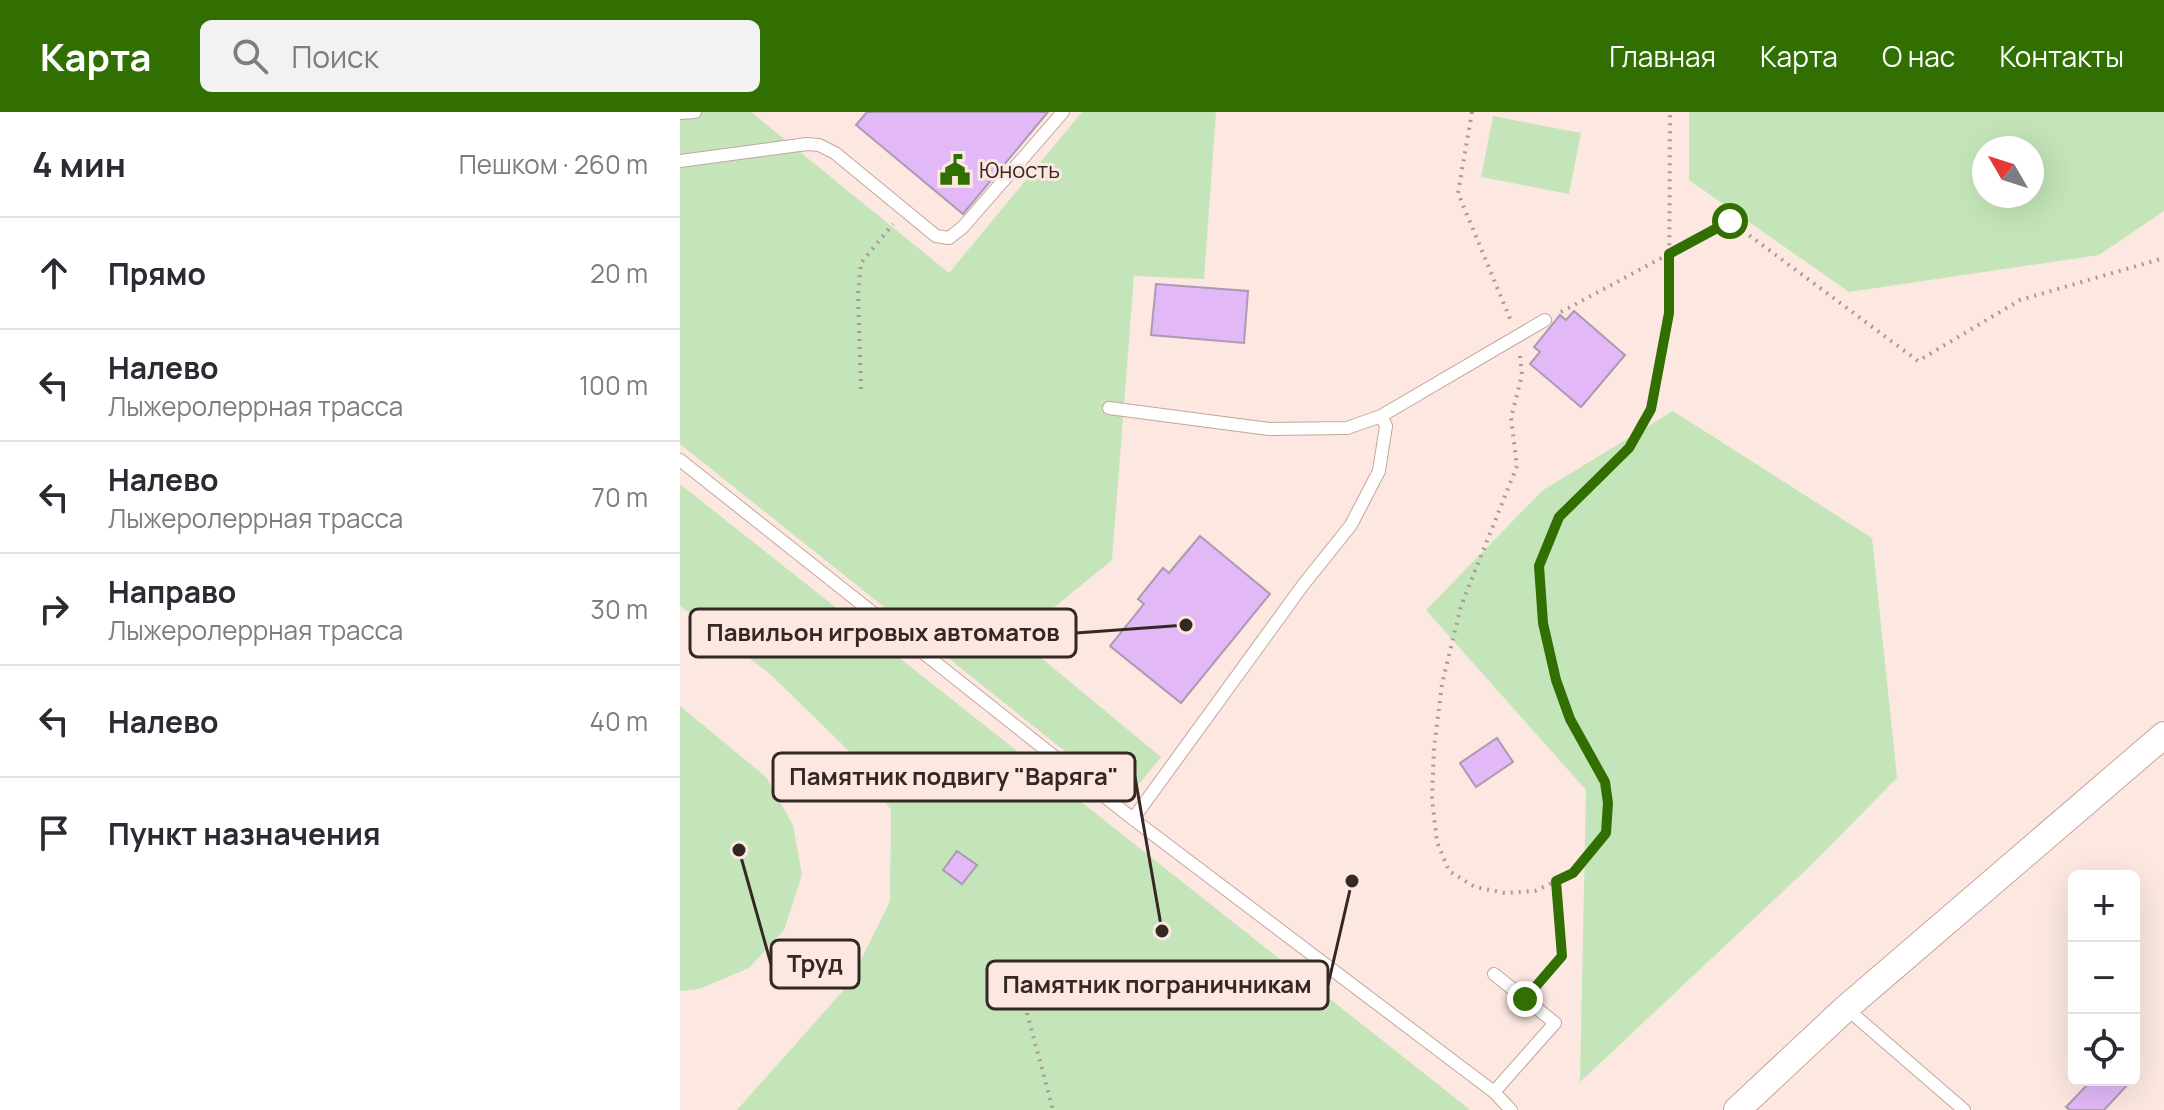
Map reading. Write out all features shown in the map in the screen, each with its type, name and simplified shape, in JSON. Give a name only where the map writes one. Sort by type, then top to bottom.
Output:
[{"type":"street","points":[[1737,1110],[1846,1008],[2164,735]]},
{"type":"lane","points":[[680,113],[695,112]]},
{"type":"lane","points":[[680,161],[819,145],[835,153],[936,236],[949,238],[956,234],[1063,112]]},
{"type":"lane","points":[[1109,408],[1269,429],[1347,428],[1381,416],[1545,320]]},
{"type":"lane","points":[[1133,819],[1303,585],[1351,525],[1379,471],[1386,426],[1381,416]]},
{"type":"lane","points":[[680,460],[1133,819],[1494,1092],[1511,1110]]},
{"type":"lane","points":[[1494,974],[1555,1023],[1494,1092]]},
{"type":"lane","points":[[1846,1008],[1964,1110]]},
{"type":"path","points":[[1472,112],[1458,193],[1517,337],[1522,375],[1511,418],[1517,466],[1461,606],[1442,684],[1432,798],[1437,842],[1449,871],[1475,887],[1505,893],[1535,891],[1573,873],[1606,833],[1608,803],[1605,782],[1570,719],[1556,680],[1543,623],[1539,566],[1559,517],[1629,448],[1651,409],[1669,313],[1670,112]]},
{"type":"path","points":[[861,389],[858,294],[861,263],[904,210]]},
{"type":"path","points":[[1545,320],[1730,221],[1918,361],[2020,300],[2164,258]]},
{"type":"path","points":[[1525,999],[1562,956],[1556,881]]},
{"type":"path","points":[[1027,1013],[1053,1110]]},
{"type":"green space","points":[[680,112],[751,112],[949,273],[1082,112],[1216,112],[1204,279],[1134,276],[1112,560],[1017,638],[1161,757],[1126,800],[680,444]]},
{"type":"green space","points":[[1689,112],[2164,112],[2164,211],[2099,255],[1849,292],[1689,180]]},
{"type":"green space","points":[[1493,116],[1581,133],[1569,194],[1481,177]]},
{"type":"green space","points":[[1673,411],[1872,538],[1897,778],[1809,867],[1580,1082],[1586,790],[1426,610],[1543,490]]},
{"type":"green space","points":[[680,484],[1469,1110],[737,1110],[849,984],[890,901],[891,810],[848,750],[769,673],[680,606]]},
{"type":"green space","points":[[680,706],[766,777],[793,825],[802,875],[784,930],[749,968],[699,989],[680,991]]},
{"type":"building","name":"Юность","points":[[867,112],[1048,112],[963,214],[856,125]]},
{"type":"building","points":[[1156,284],[1248,291],[1244,343],[1151,335]]},
{"type":"building","points":[[1574,311],[1625,355],[1581,407],[1530,364],[1540,352],[1534,347],[1560,315],[1566,320]]},
{"type":"building","points":[[1200,536],[1270,594],[1181,703],[1110,646],[1144,604],[1138,599],[1163,568],[1169,573]]},
{"type":"building","points":[[1497,738],[1513,762],[1476,787],[1460,763]]},
{"type":"building","points":[[957,851],[977,865],[962,884],[943,870]]},
{"type":"building","points":[[2086,1086],[2126,1086],[2104,1110],[2070,1110],[2066,1107]]},
{"type":"place","name":"Юность","points":[[955,170]]},
{"type":"place","name":"Павильон игровых автоматов","points":[[1186,625]]},
{"type":"place","name":"Труд","points":[[739,850]]},
{"type":"place","name":"Памятник пограничникам","points":[[1352,881]]},
{"type":"place","name":"Памятник подвигу \"Варяга\"","points":[[1162,931]]},
{"type":"route","points":[[1525,999],[1562,956],[1556,881],[1573,873],[1606,833],[1608,803],[1605,782],[1570,719],[1556,680],[1543,623],[1539,566],[1559,517],[1629,448],[1651,409],[1669,313],[1669,254],[1730,221]]}]
